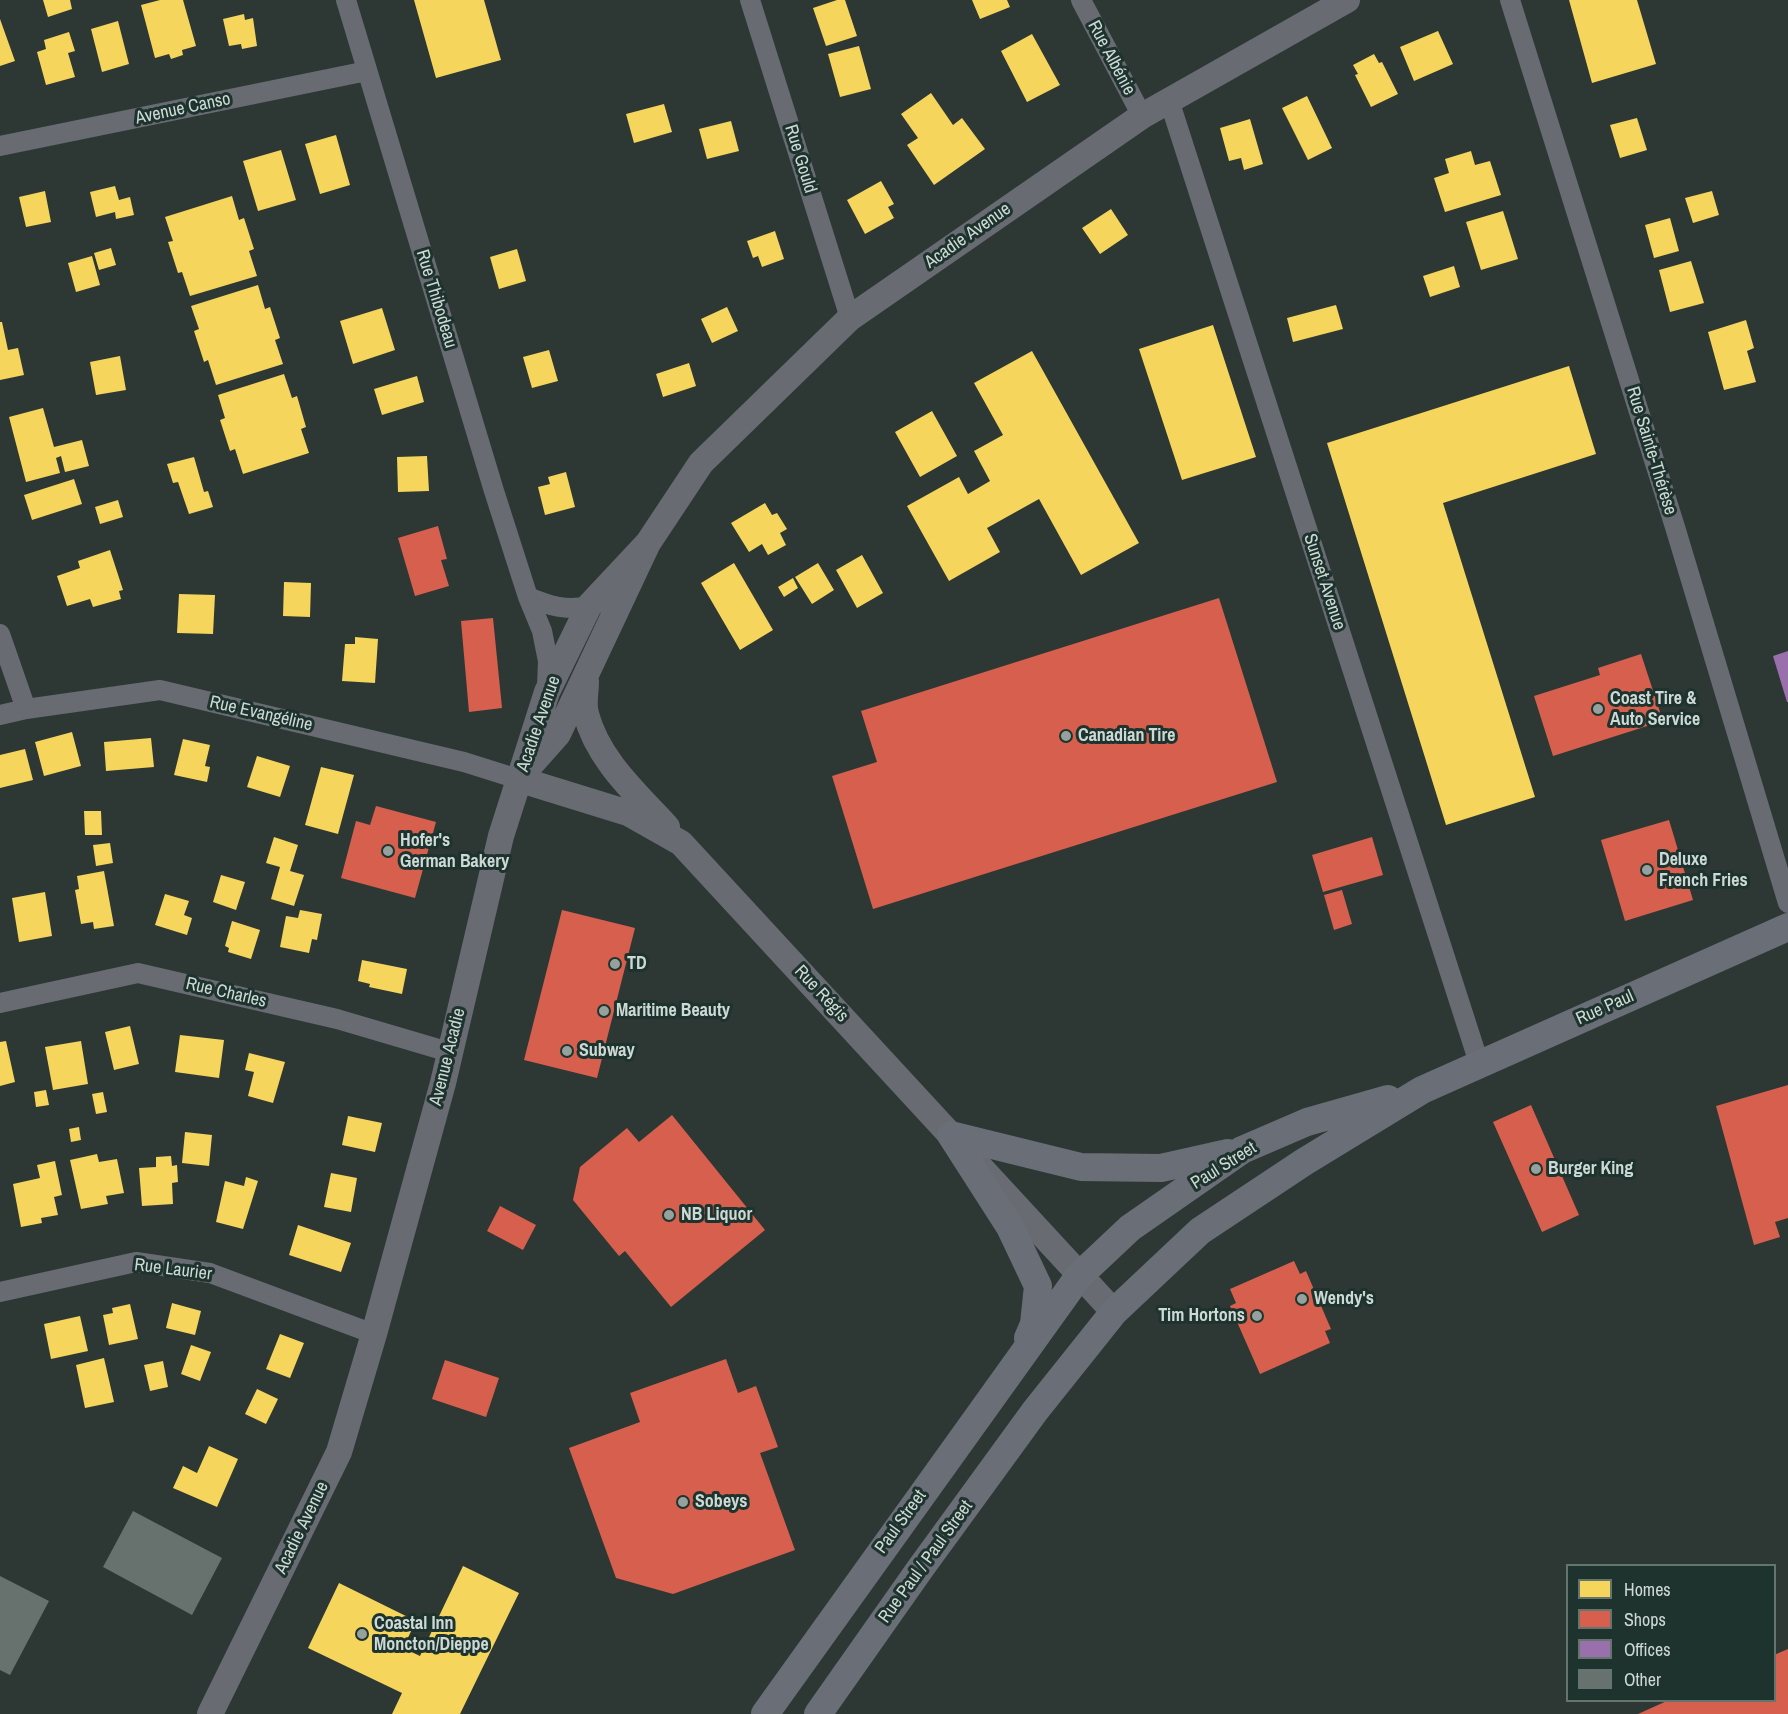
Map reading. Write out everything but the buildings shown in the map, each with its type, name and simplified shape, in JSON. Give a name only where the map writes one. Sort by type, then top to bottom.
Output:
[{"type":"main road","name":"Rue Paul","points":[[1422,1090],[1788,927]]},
{"type":"main road","points":[[1114,1312],[1200,1231],[1304,1162],[1422,1090]]},
{"type":"main road","name":"Paul Street","points":[[765,1714],[1079,1276],[1130,1228],[1242,1150],[1307,1122],[1422,1090]]},
{"type":"main road","points":[[951,1135],[1081,1167],[1161,1168],[1242,1150]]},
{"type":"main road","points":[[951,1135],[1010,1227],[1038,1286],[1034,1324],[1017,1362]]},
{"type":"main road","name":"Rue Paul / Paul Street","points":[[818,1714],[1035,1411],[1114,1312]]},
{"type":"street","name":"Rue Thibodeau","points":[[346,0],[491,481],[528,597],[542,631],[548,661],[547,692]]},
{"type":"street","name":"Rue Gould","points":[[750,0],[850,318]]},
{"type":"street","name":"Rue Albénie","points":[[1080,0],[1142,116]]},
{"type":"street","name":"Acadie Avenue","points":[[518,779],[558,734],[648,543],[701,463],[850,318],[1142,116],[1347,0]]},
{"type":"street","name":"Rue Sainte-Thérèse","points":[[1510,0],[1675,527],[1788,903]]},
{"type":"street","name":"Avenue Canso","points":[[0,146],[367,71]]},
{"type":"street","name":"Sunset Avenue","points":[[1169,100],[1479,1063]]},
{"type":"street","name":"Acadie Avenue","points":[[518,779],[547,692],[589,606],[648,543]]},
{"type":"street","points":[[528,597],[554,607],[573,609],[589,606]]},
{"type":"street","points":[[0,634],[26,709]]},
{"type":"street","points":[[587,675],[585,712],[600,749],[630,787],[681,843]]},
{"type":"street","name":"Rue Evangéline","points":[[0,715],[26,709],[160,690],[464,762],[518,779]]},
{"type":"street","name":"Rue Régis","points":[[518,779],[628,813],[681,843],[1114,1312]]},
{"type":"street","name":"Avenue Acadie","points":[[374,1334],[449,1052],[501,836],[518,779]]},
{"type":"street","name":"Rue Charles","points":[[0,1003],[138,973],[338,1019],[449,1052]]},
{"type":"street","name":"Rue Laurier","points":[[0,1292],[136,1262],[210,1272],[374,1334]]},
{"type":"street","name":"Acadie Avenue","points":[[210,1714],[339,1452],[374,1334]]},
{"type":"place","name":"Coast Tire & Auto Service","points":[[1598,709]]},
{"type":"place","name":"Canadian Tire","points":[[1066,736]]},
{"type":"place","name":"Hofer's German Bakery","points":[[388,851]]},
{"type":"place","name":"Deluxe French Fries","points":[[1647,870]]},
{"type":"place","name":"TD","points":[[615,964]]},
{"type":"place","name":"Maritime Beauty","points":[[604,1011]]},
{"type":"place","name":"Subway","points":[[567,1051]]},
{"type":"place","name":"Burger King","points":[[1536,1169]]},
{"type":"place","name":"NB Liquor","points":[[669,1215]]},
{"type":"place","name":"Wendy's","points":[[1302,1299]]},
{"type":"place","name":"Tim Hortons","points":[[1257,1316]]},
{"type":"place","name":"Sobeys","points":[[683,1502]]},
{"type":"place","name":"Coastal Inn Moncton/Dieppe","points":[[362,1634]]}]
